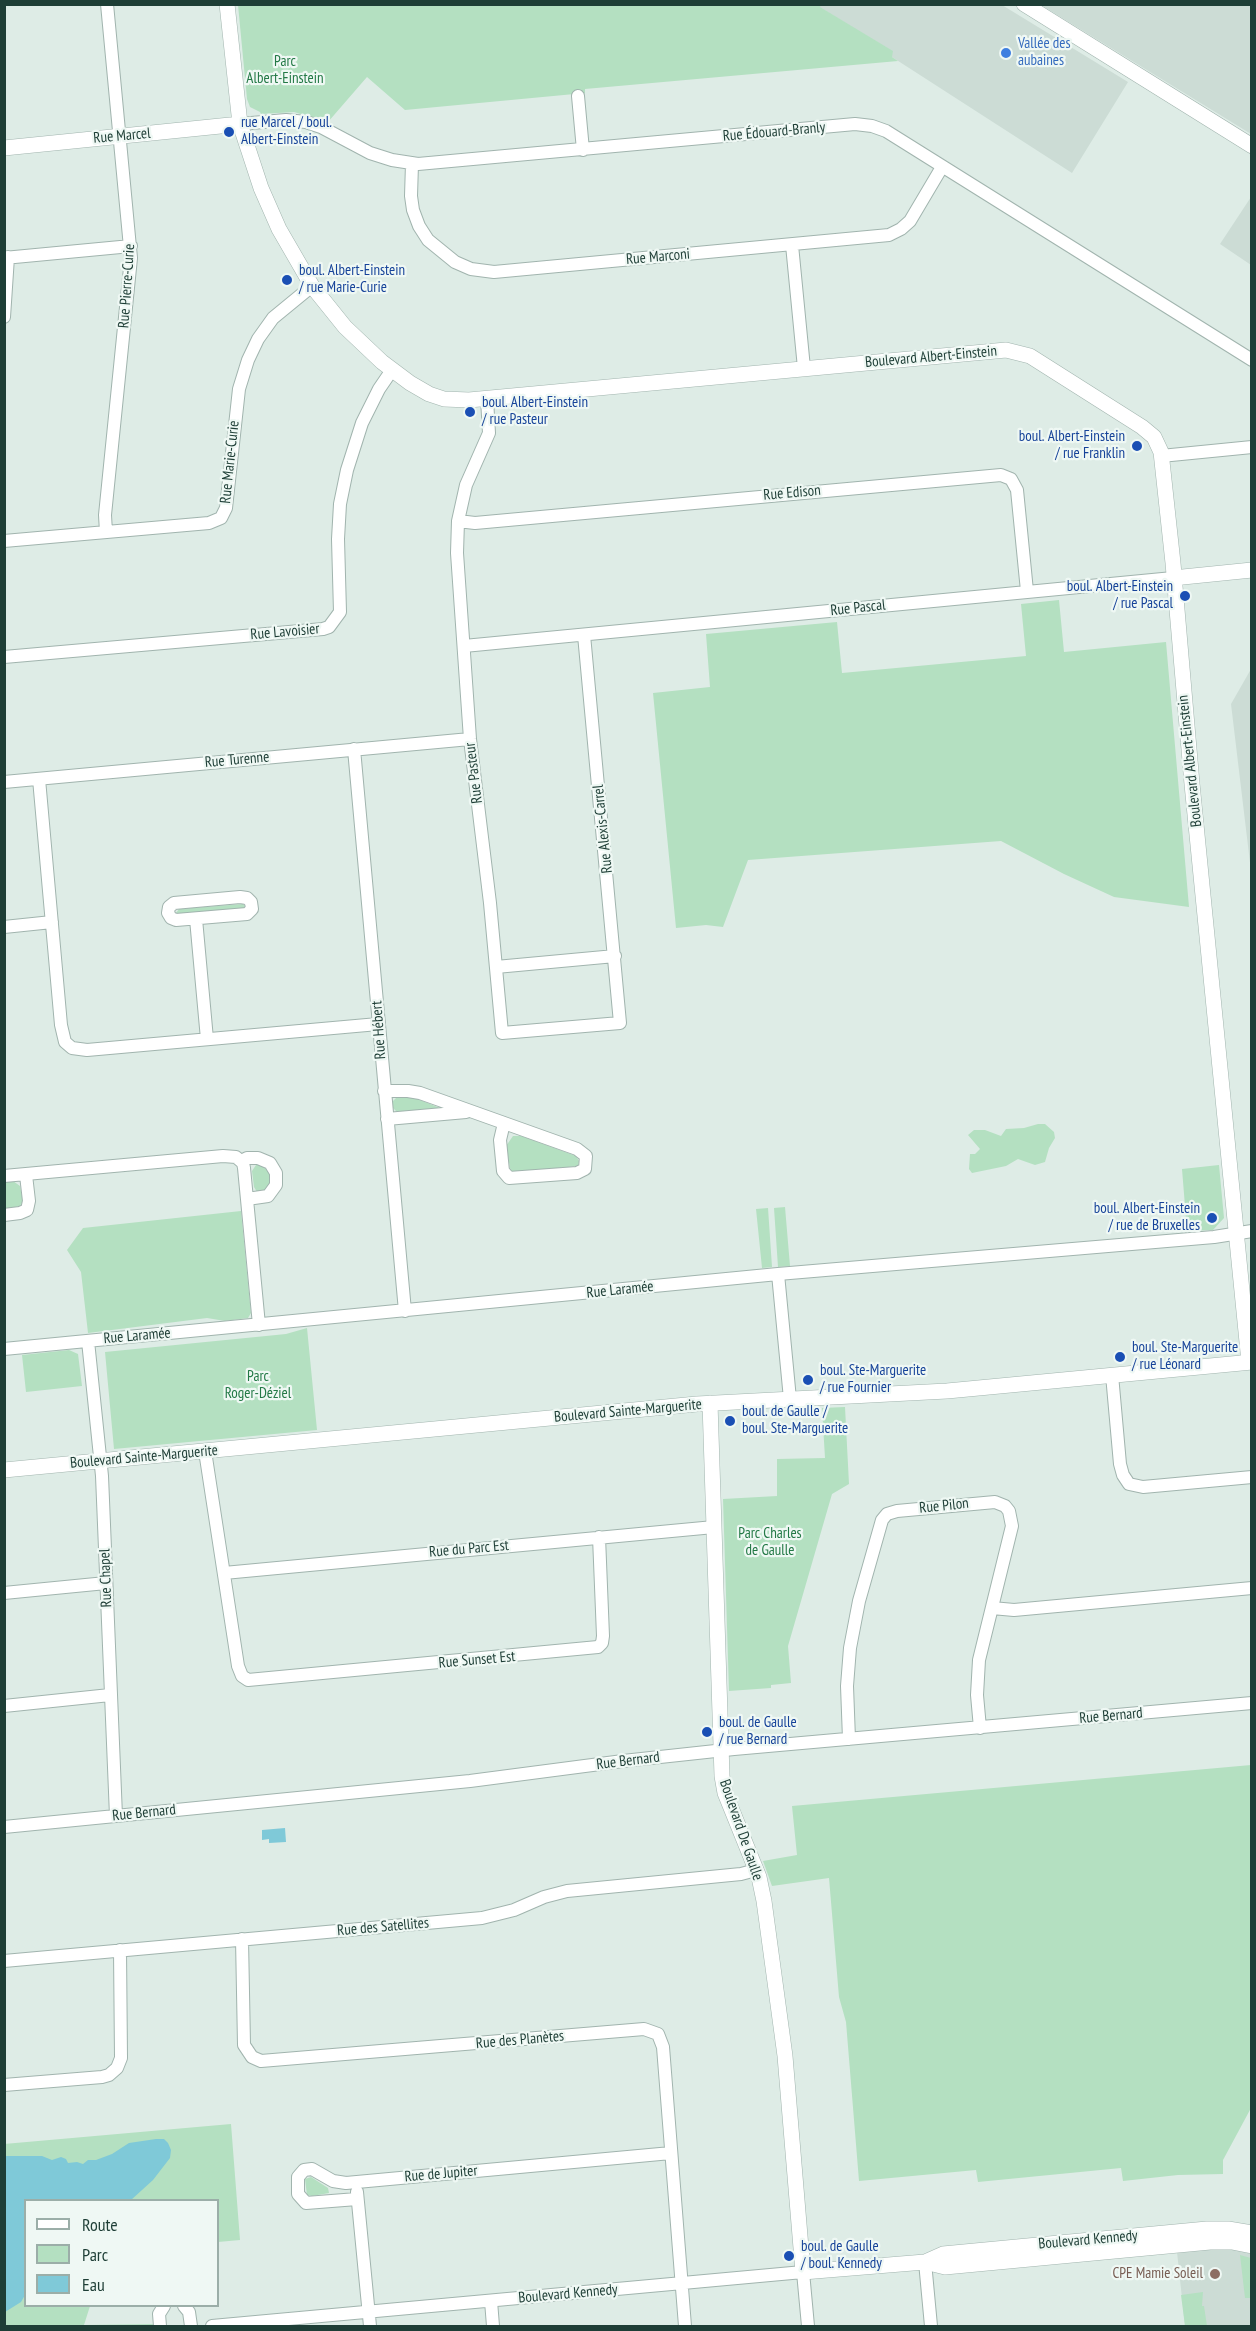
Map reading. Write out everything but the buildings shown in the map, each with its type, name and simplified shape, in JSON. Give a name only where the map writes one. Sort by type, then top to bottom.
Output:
[{"type":"street","name":"Rue Pierre-Curie","points":[[106,532],[105,515],[131,265],[107,4]]},
{"type":"street","name":"Boulevard Albert-Einstein","points":[[227,4],[240,124],[273,215],[312,286],[356,338],[392,370],[419,389],[436,397],[458,400],[487,399],[804,368],[999,351],[1018,352],[1030,356],[1142,427],[1158,443],[1244,1232],[1250,1362]]},
{"type":"street","points":[[1024,4],[1251,146]]},
{"type":"street","points":[[578,96],[583,150]]},
{"type":"street","name":"Rue Édouard-Branly","points":[[240,124],[290,120],[306,122],[329,130],[370,153],[412,164],[862,124],[886,131],[1251,360]]},
{"type":"street","name":"Rue Marcel","points":[[4,148],[240,124]]},
{"type":"street","name":"Rue Marconi","points":[[412,164],[413,210],[419,226],[434,246],[447,257],[478,271],[503,272],[894,234],[909,221],[942,167]]},
{"type":"street","points":[[792,245],[804,368]]},
{"type":"street","points":[[4,317],[6,257],[131,246]]},
{"type":"street","name":"Rue Marie-Curie","points":[[4,541],[218,521],[224,515],[237,402],[248,360],[258,339],[273,318],[312,286]]},
{"type":"street","name":"Rue Lavoisier","points":[[4,657],[329,627],[340,612],[338,539],[340,504],[347,470],[366,415],[392,370]]},
{"type":"street","name":"Rue Pasteur","points":[[487,399],[489,433],[469,478],[458,521],[457,560],[470,739],[502,1033],[621,1023]]},
{"type":"street","points":[[1161,456],[1251,447]]},
{"type":"street","name":"Rue Edison","points":[[458,521],[475,523],[1001,475],[1011,479],[1017,490],[1028,591]]},
{"type":"street","name":"Rue Pascal","points":[[464,646],[1251,570]]},
{"type":"street","name":"Rue Alexis-Carrel","points":[[584,635],[621,1023]]},
{"type":"street","name":"Rue Turenne","points":[[4,782],[470,739]]},
{"type":"street","name":"Rue Hébert","points":[[354,749],[405,1311]]},
{"type":"street","points":[[39,779],[61,1025],[63,1037],[68,1046],[76,1050],[87,1050],[378,1024]]},
{"type":"street","points":[[240,897],[248,898],[252,902],[250,912],[244,915],[196,919],[173,920],[169,916],[169,907],[177,903],[240,897]]},
{"type":"street","points":[[196,919],[207,1039]]},
{"type":"street","points":[[4,927],[52,922]]},
{"type":"street","points":[[496,967],[615,957]]},
{"type":"street","points":[[384,1091],[414,1091],[504,1123],[582,1152],[587,1161],[585,1169],[577,1173],[509,1178],[503,1171],[500,1140],[504,1123]]},
{"type":"street","points":[[387,1119],[469,1111]]},
{"type":"street","points":[[4,1176],[26,1176],[224,1156],[236,1157],[244,1168],[259,1325]]},
{"type":"street","points":[[241,1161],[253,1157],[264,1159],[276,1173],[276,1185],[268,1196],[247,1199]]},
{"type":"street","points":[[4,1215],[27,1210],[29,1202],[26,1176]]},
{"type":"street","name":"Rue Laramée","points":[[4,1349],[778,1274],[1244,1232]]},
{"type":"street","points":[[778,1274],[790,1399]]},
{"type":"street","name":"Rue Chapel","points":[[88,1341],[100,1461],[116,1816]]},
{"type":"street","name":"Boulevard Sainte-Marguerite","points":[[4,1470],[710,1403],[947,1390],[1250,1362]]},
{"type":"street","points":[[1112,1375],[1119,1460],[1122,1475],[1129,1484],[1143,1487],[1251,1477]]},
{"type":"street","name":"Boulevard De Gaulle","points":[[710,1403],[720,1750],[725,1793],[756,1870],[766,1911],[785,2056],[808,2326]]},
{"type":"street","points":[[205,1451],[224,1573]]},
{"type":"street","name":"Rue Pilon","points":[[849,1739],[847,1686],[850,1648],[859,1601],[884,1516],[897,1511],[989,1502],[1005,1506],[1011,1516],[1012,1532],[978,1671],[980,1728]]},
{"type":"street","name":"Rue du Parc Est","points":[[224,1573],[714,1527]]},
{"type":"street","name":"Rue Sunset Est","points":[[224,1573],[238,1666],[244,1679],[252,1681],[598,1647],[602,1643],[603,1636],[600,1537]]},
{"type":"street","points":[[4,1593],[106,1583]]},
{"type":"street","points":[[992,1608],[1014,1610],[1251,1588]]},
{"type":"street","points":[[4,1706],[110,1695]]},
{"type":"street","name":"Rue Bernard","points":[[4,1827],[470,1781],[720,1750],[1251,1703]]},
{"type":"street","name":"Rue des Satellites","points":[[4,1961],[482,1918],[514,1910],[544,1897],[567,1891],[741,1874],[756,1870]]},
{"type":"street","name":"Rue des Planètes","points":[[242,1939],[244,2045],[252,2057],[261,2061],[638,2030],[658,2034],[662,2042],[686,2326]]},
{"type":"street","points":[[4,2085],[106,2076],[117,2068],[121,2058],[120,1950]]},
{"type":"street","name":"Rue de Jupiter","points":[[357,2199],[306,2203],[300,2197],[297,2187],[300,2173],[309,2169],[336,2182],[356,2182],[671,2153]]},
{"type":"street","points":[[356,2182],[370,2326]]},
{"type":"street","name":"Boulevard Kennedy","points":[[925,2262],[943,2254],[1207,2229],[1228,2229],[1251,2233]]},
{"type":"street","name":"Boulevard Kennedy","points":[[212,2326],[925,2262],[945,2267],[1210,2242],[1232,2242],[1251,2246]]},
{"type":"street","points":[[925,2262],[931,2326]]},
{"type":"street","points":[[491,2301],[493,2326]]},
{"type":"street","points":[[160,2326],[159,2314],[163,2307]]},
{"type":"street","points":[[185,2307],[189,2312],[191,2326]]},
{"type":"shaded area","points":[[821,4],[1002,5],[1128,82],[1072,173],[892,57],[892,51],[819,7]]},
{"type":"shaded area","points":[[1041,5],[1247,5],[1252,7],[1251,134]]},
{"type":"shaded area","points":[[1251,197],[1251,265],[1220,244]]},
{"type":"shaded area","points":[[1251,669],[1251,871],[1231,704]]},
{"type":"shaded area","name":"CPE Mamie Soleil","points":[[1204,2249],[1236,2250],[1251,2254],[1251,2326],[1185,2326],[1177,2252]]},
{"type":"green space","name":"Parc Albert-Einstein","points":[[238,5],[821,5],[820,7],[893,51],[892,57],[898,61],[585,89],[585,93],[405,110],[367,77],[328,122],[294,112],[261,114],[250,107],[247,99]]},
{"type":"green space","points":[[1059,600],[1064,652],[1166,642],[1189,907],[1114,897],[1001,841],[748,860],[723,927],[706,925],[676,928],[653,693],[710,687],[706,634],[837,622],[842,673],[1026,656],[1021,604]]},
{"type":"green space","points":[[243,904],[245,906],[243,909],[178,915],[176,913],[179,909]]},
{"type":"green space","points":[[397,1097],[415,1098],[440,1108],[397,1112],[393,1108],[392,1102]]},
{"type":"green space","points":[[1045,1124],[1054,1132],[1055,1138],[1045,1162],[1035,1165],[1018,1159],[1006,1166],[972,1173],[969,1169],[970,1154],[975,1154],[980,1149],[968,1135],[974,1130],[985,1130],[1001,1136],[1006,1129]]},
{"type":"green space","points":[[513,1136],[521,1136],[576,1156],[579,1161],[578,1166],[511,1173],[506,1146]]},
{"type":"green space","points":[[259,1164],[270,1172],[270,1186],[263,1192],[257,1192],[254,1187],[252,1171]]},
{"type":"green space","points":[[1219,1165],[1224,1218],[1213,1230],[1187,1231],[1182,1169]]},
{"type":"green space","points":[[4,1181],[13,1181],[20,1186],[23,1201],[20,1206],[5,1209]]},
{"type":"green space","points":[[785,1207],[790,1266],[778,1267],[774,1208]]},
{"type":"green space","points":[[768,1208],[772,1267],[762,1268],[756,1209]]},
{"type":"green space","points":[[241,1211],[251,1313],[248,1318],[225,1321],[207,1318],[88,1333],[81,1272],[67,1250],[83,1228]]},
{"type":"green space","name":"Parc Roger-Déziel","points":[[307,1328],[317,1430],[114,1449],[105,1352],[286,1334]]},
{"type":"green space","points":[[69,1350],[78,1354],[82,1386],[26,1392],[22,1355]]},
{"type":"green space","name":"Parc Charles de Gaulle","points":[[845,1407],[849,1484],[832,1494],[788,1646],[791,1683],[771,1685],[771,1688],[729,1691],[723,1499],[777,1496],[777,1459],[825,1458],[822,1408]]},
{"type":"green space","points":[[1251,1765],[1251,2108],[1223,2160],[1223,2174],[1178,2175],[1123,2181],[1121,2168],[978,2182],[976,2170],[859,2181],[846,2022],[839,1997],[829,1878],[772,1886],[763,1861],[797,1855],[792,1806]]},
{"type":"green space","points":[[231,2124],[240,2240],[219,2242],[219,2199],[24,2199],[24,2307],[90,2307],[84,2325],[154,2324],[154,2326],[5,2326],[4,2144]]},
{"type":"green space","points":[[311,2177],[328,2188],[329,2193],[307,2195],[305,2179]]},
{"type":"green space","points":[[1240,2255],[1251,2258],[1251,2298],[1245,2298]]},
{"type":"green space","points":[[1203,2292],[1202,2306],[1204,2306],[1207,2326],[1185,2326],[1181,2295]]},
{"type":"water","points":[[285,1828],[286,1842],[269,1843],[269,1839],[262,1840],[262,1830]]},
{"type":"water","points":[[164,2139],[171,2150],[170,2158],[153,2180],[132,2199],[24,2199],[24,2297],[21,2302],[5,2312],[5,2156],[42,2156],[52,2160],[61,2157],[68,2163],[83,2164],[88,2160],[96,2160],[112,2154],[129,2143]]},
{"type":"place","name":"Vallée des aubaines","points":[[1006,53]]},
{"type":"place","name":"rue Marcel / boul. Albert-Einstein","points":[[229,132]]},
{"type":"place","name":"boul. Albert-Einstein / rue Marie-Curie","points":[[287,280]]},
{"type":"place","name":"boul. Albert-Einstein / rue Pasteur","points":[[470,412]]},
{"type":"place","name":"boul. Albert-Einstein / rue Franklin","points":[[1137,446]]},
{"type":"place","name":"boul. Albert-Einstein / rue Pascal","points":[[1185,596]]},
{"type":"place","name":"boul. Albert-Einstein / rue de Bruxelles","points":[[1212,1218]]},
{"type":"place","name":"boul. Ste-Marguerite / rue Léonard","points":[[1120,1357]]},
{"type":"place","name":"boul. Ste-Marguerite / rue Fournier","points":[[808,1380]]},
{"type":"place","name":"boul. de Gaulle / boul. Ste-Marguerite","points":[[730,1421]]},
{"type":"place","name":"boul. de Gaulle / rue Bernard","points":[[707,1732]]},
{"type":"place","name":"boul. de Gaulle / boul. Kennedy","points":[[789,2256]]},
{"type":"place","name":"CPE Mamie Soleil","points":[[1215,2274]]}]
